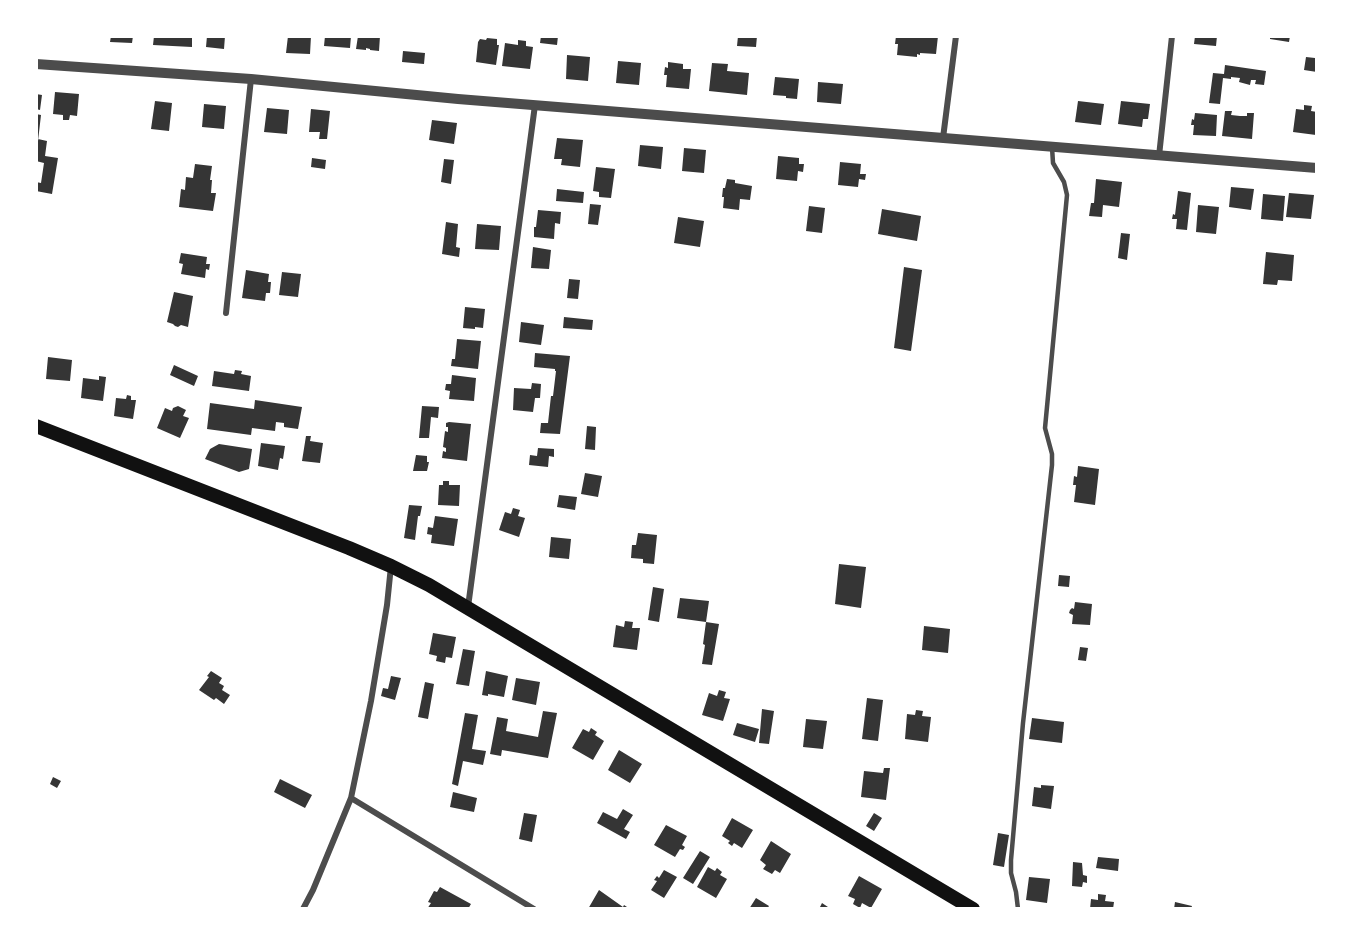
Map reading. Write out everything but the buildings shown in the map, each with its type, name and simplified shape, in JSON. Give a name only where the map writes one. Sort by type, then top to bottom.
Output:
[{"type":"main road","points":[[36,426],[391,566],[468,607],[973,909]]},
{"type":"street","points":[[943,138],[956,36]]},
{"type":"street","points":[[1159,156],[1172,36]]},
{"type":"street","points":[[36,64],[1317,168]]},
{"type":"street","points":[[226,313],[251,80]]},
{"type":"street","points":[[468,607],[535,105]]},
{"type":"street","points":[[303,909],[351,798],[375,680],[391,566]]},
{"type":"street","points":[[351,798],[534,909]]},
{"type":"lane","points":[[1018,909],[1011,873],[1011,860],[1023,723],[1052,465],[1052,454],[1045,428],[1067,195],[1064,182],[1053,163],[1052,147]]}]
